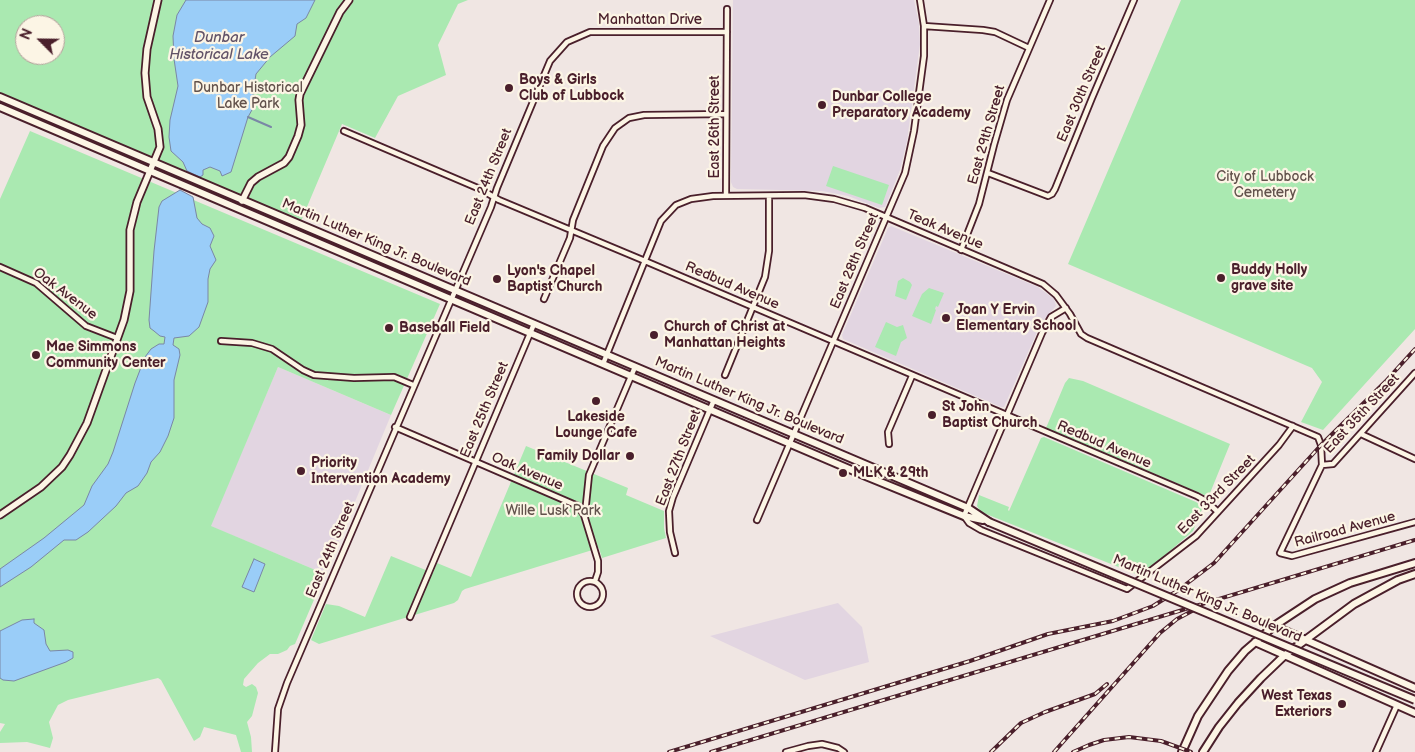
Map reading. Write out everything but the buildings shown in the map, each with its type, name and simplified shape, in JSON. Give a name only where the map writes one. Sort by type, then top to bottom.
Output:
[{"type":"main road","name":"Martin Luther King Jr. Boulevard","points":[[0,97],[968,508],[989,522]]},
{"type":"main road","name":"Martin Luther King Jr. Boulevard","points":[[0,107],[710,410],[964,516],[989,522],[1415,700]]},
{"type":"main road","points":[[1182,752],[1208,698],[1228,671],[1255,642],[1274,626],[1315,598],[1341,587],[1415,563]]},
{"type":"main road","points":[[1203,752],[1219,727],[1238,703],[1285,655],[1354,604],[1398,580],[1415,574]]},
{"type":"main road","points":[[1274,626],[1415,688]]},
{"type":"main road","points":[[1255,642],[1415,713]]},
{"type":"street","points":[[0,515],[40,487],[62,467],[70,455],[87,423],[124,320],[130,291],[130,230],[137,202],[160,147],[158,129],[147,97],[144,73],[147,49],[158,0]]},
{"type":"street","points":[[242,201],[251,183],[258,177],[284,163],[289,157],[301,125],[300,94],[340,12],[349,0]]},
{"type":"street","name":"East 28th Street","points":[[757,520],[905,173],[911,149],[924,56],[924,26],[920,0]]},
{"type":"street","name":"East 29th Street","points":[[961,250],[978,210],[994,145],[1008,100],[1050,0]]},
{"type":"street","name":"East 30th Street","points":[[988,173],[1048,196],[1050,195],[1055,189],[1134,0]]},
{"type":"street","name":"East 26th Street","points":[[602,364],[661,221],[682,201],[699,197],[726,196],[727,9]]},
{"type":"street","points":[[924,26],[995,32],[1029,48]]},
{"type":"street","name":"Manhattan Drive","points":[[574,38],[599,31],[727,32]]},
{"type":"street","name":"East 24th Street","points":[[275,752],[278,709],[287,683],[494,197],[546,68],[560,48],[574,38]]},
{"type":"street","points":[[544,299],[570,238],[573,220],[610,133],[621,123],[636,116],[651,114],[726,114]]},
{"type":"street","name":"Redbud Avenue","points":[[344,131],[912,376],[1197,496],[1218,512]]},
{"type":"street","name":"Teak Avenue","points":[[726,196],[804,195],[850,203],[1043,284],[1050,289],[1066,308]]},
{"type":"street","points":[[724,375],[765,277],[768,265],[769,196]]},
{"type":"street","name":"Oak Avenue","points":[[0,267],[36,283],[86,326],[117,338]]},
{"type":"street","points":[[964,516],[1046,324],[1051,317],[1066,308],[1076,327],[1087,338],[1318,437],[1321,444],[1322,465]]},
{"type":"street","name":"East 25th Street","points":[[410,617],[534,324]]},
{"type":"street","points":[[220,341],[252,343],[272,349],[303,370],[314,374],[354,378],[394,377],[413,385]]},
{"type":"street","points":[[595,581],[598,572],[598,561],[584,515],[590,475],[635,367]]},
{"type":"street","name":"East 35th Street","points":[[1322,465],[1333,464],[1415,373]]},
{"type":"street","points":[[889,444],[888,432],[912,376]]},
{"type":"street","name":"East 27th Street","points":[[675,553],[670,532],[669,510],[714,400]]},
{"type":"street","name":"East 33rd Street","points":[[964,516],[969,523],[986,533],[1126,589],[1196,536],[1279,445],[1293,426]]},
{"type":"street","name":"Oak Avenue","points":[[395,428],[573,504],[584,515]]},
{"type":"street","points":[[1361,434],[1415,458]]},
{"type":"street","name":"Railroad Avenue","points":[[1322,465],[1280,553],[1292,556],[1415,522]]},
{"type":"street","points":[[595,581],[603,588],[603,599],[595,606],[585,606],[578,598],[578,588],[584,582],[595,581]]},
{"type":"street","points":[[1376,752],[1396,705]]},
{"type":"street","points":[[786,752],[822,744],[838,748],[844,752]]},
{"type":"shaded area","name":"Dunbar College Preparatory Academy","points":[[733,0],[914,0],[919,24],[920,44],[907,141],[900,170],[885,207],[879,208],[848,196],[822,191],[737,189],[733,187],[731,182]]},
{"type":"shaded area","name":"Joan Y Ervin Elementary School","points":[[891,226],[1038,287],[1054,299],[1056,306],[1041,323],[1004,407],[843,339],[842,335],[888,228]]},
{"type":"shaded area","name":"Priority Intervention Academy","points":[[278,367],[391,415],[325,574],[210,526]]},
{"type":"shaded area","points":[[838,603],[862,627],[869,662],[805,680],[710,636]]},
{"type":"green space","name":"Dunbar Historical Lake Park","points":[[0,0],[468,0],[458,4],[438,45],[446,75],[398,96],[375,138],[342,124],[301,221],[0,94]]},
{"type":"green space","name":"City of Lubbock Cemetery","points":[[1181,0],[1415,0],[1415,329],[1323,430],[1301,422],[1322,382],[1312,368],[1068,264]]},
{"type":"green space","points":[[30,131],[440,304],[391,415],[278,367],[211,526],[325,574],[295,644],[278,654],[270,654],[258,663],[244,679],[243,685],[246,687],[252,684],[256,687],[258,693],[252,716],[247,722],[252,752],[241,752],[236,735],[204,727],[200,737],[194,741],[161,680],[158,678],[68,700],[58,705],[49,722],[53,738],[50,748],[27,742],[0,743],[0,732],[5,724],[0,723],[0,199]]},
{"type":"green space","points":[[833,166],[889,185],[882,205],[826,186]]},
{"type":"green space","points":[[903,278],[912,285],[906,300],[895,296],[898,281]]},
{"type":"green space","points":[[929,288],[944,293],[938,307],[936,306],[931,324],[912,316],[922,294]]},
{"type":"green space","points":[[886,322],[897,327],[903,325],[907,338],[901,342],[896,356],[875,347]]},
{"type":"green space","points":[[1069,378],[1083,381],[1230,444],[1208,498],[1046,428],[1065,383]]},
{"type":"green space","points":[[1044,437],[1196,502],[1203,507],[1193,531],[1141,576],[981,512],[977,506],[979,495],[1009,507],[1009,511],[1041,438]]},
{"type":"green space","name":"Wille Lusk Park","points":[[526,446],[628,488],[626,495],[664,511],[666,538],[602,558],[599,548],[465,589],[454,603],[319,644],[311,640],[326,604],[339,606],[365,617],[391,556],[433,573],[437,563],[471,577]]},
{"type":"water","name":"Dunbar Historical Lake","points":[[186,0],[315,0],[306,18],[297,24],[295,36],[270,57],[256,74],[253,108],[248,117],[231,172],[222,176],[220,171],[210,167],[203,170],[203,175],[200,177],[187,171],[183,162],[171,151],[169,137],[170,120],[178,86],[173,36],[177,15]]},
{"type":"water","points":[[180,190],[193,197],[197,218],[202,224],[210,228],[214,236],[210,246],[216,260],[210,269],[208,302],[199,327],[189,336],[174,338],[173,345],[179,349],[180,355],[174,380],[174,418],[168,436],[138,486],[126,493],[116,506],[88,532],[76,540],[64,540],[31,567],[0,587],[0,569],[44,538],[84,505],[92,486],[108,464],[113,452],[145,357],[151,349],[159,344],[164,344],[165,337],[160,336],[150,328],[149,320],[154,251],[159,207],[162,201]]},
{"type":"water","points":[[254,559],[265,564],[254,592],[242,587]]},
{"type":"water","points":[[34,619],[34,623],[44,630],[46,644],[50,651],[68,650],[73,652],[73,658],[14,681],[3,680],[0,678],[0,631],[22,620]]},
{"type":"waterway","points":[[248,117],[271,127]]},
{"type":"railway","points":[[669,752],[970,661],[1048,634],[1113,621],[1153,606],[1177,591],[1214,563],[1321,445],[1385,382],[1415,349]]},
{"type":"railway","points":[[711,752],[1415,540]]},
{"type":"railway","points":[[1054,752],[1160,633],[1177,619],[1192,611]]},
{"type":"railway","points":[[991,752],[1021,723],[1095,694],[1107,684]]},
{"type":"railway","points":[[1073,752],[1104,740],[1129,737],[1161,741],[1191,752]]},
{"type":"place","name":"Boys & Girls Club of Lubbock","points":[[509,88]]},
{"type":"place","name":"Dunbar College Preparatory Academy","points":[[822,105]]},
{"type":"place","name":"Buddy Holly grave site","points":[[1221,278]]},
{"type":"place","name":"Lyon's Chapel Baptist Church","points":[[497,279]]},
{"type":"place","name":"Joan Y Ervin Elementary School","points":[[946,318]]},
{"type":"place","name":"Baseball Field","points":[[389,328]]},
{"type":"place","name":"Church of Christ at Manhattan Heights","points":[[654,335]]},
{"type":"place","name":"Mae Simmons Community Center","points":[[36,355]]},
{"type":"place","name":"Lakeside Lounge Cafe","points":[[596,401]]},
{"type":"place","name":"St John Baptist Church","points":[[932,415]]},
{"type":"place","name":"Family Dollar","points":[[630,456]]},
{"type":"place","name":"Priority Intervention Academy","points":[[301,471]]},
{"type":"place","name":"MLK & 29th","points":[[843,473]]},
{"type":"place","name":"West Texas Exteriors","points":[[1342,704]]}]
